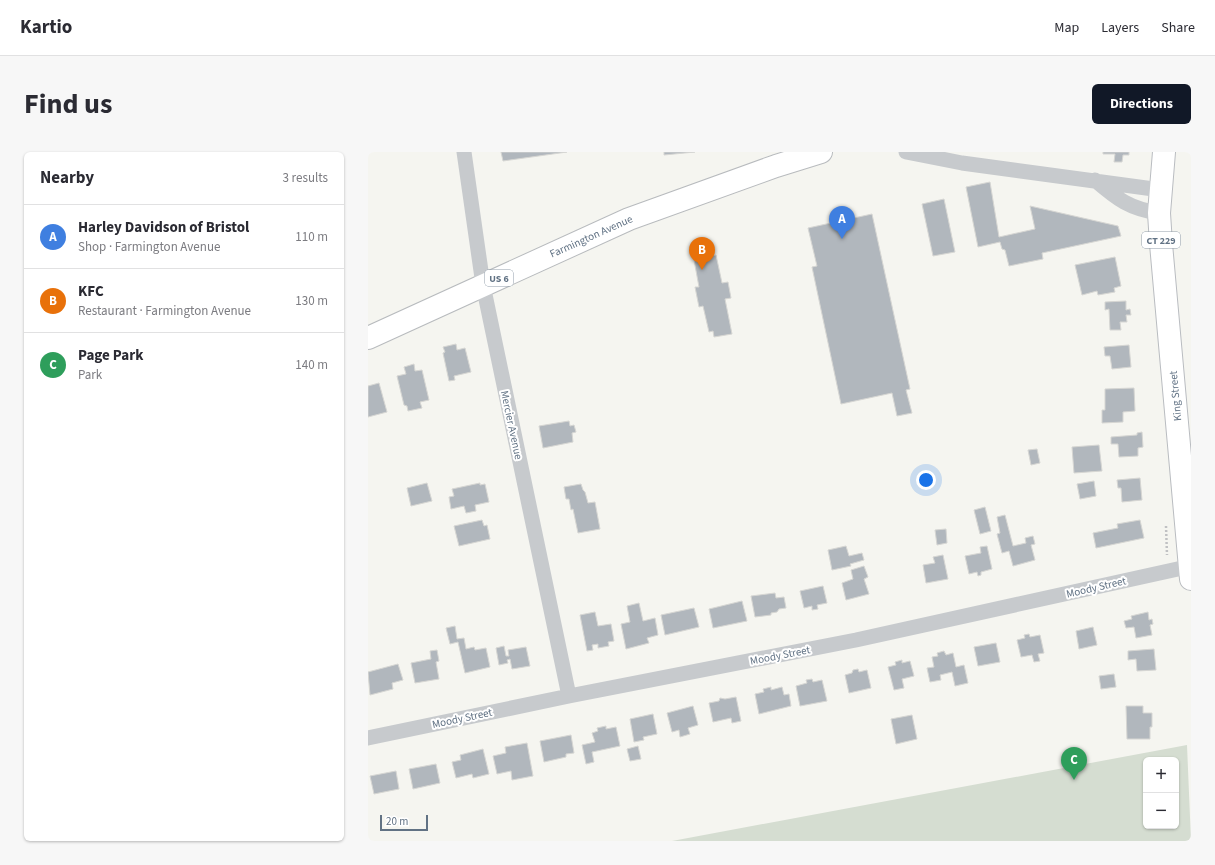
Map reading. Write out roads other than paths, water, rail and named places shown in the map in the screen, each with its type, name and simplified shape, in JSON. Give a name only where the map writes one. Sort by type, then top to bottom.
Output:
[{"type":"main road","name":"Farmington Avenue","points":[[368,338],[629,219],[769,168],[821,152]]},
{"type":"main road","name":"King Street","points":[[1164,152],[1160,213],[1191,570]]},
{"type":"street","name":"Mercier Avenue","points":[[464,152],[483,285],[569,696]]},
{"type":"street","points":[[906,152],[947,160],[1161,190]]},
{"type":"street","points":[[1095,180],[1121,202],[1134,208],[1160,213]]},
{"type":"street","name":"Moody Street","points":[[368,738],[569,696],[870,637],[1191,570]]},
{"type":"place","name":"Harley Davidson of Bristol","points":[[842,239]]},
{"type":"place","name":"KFC","points":[[702,270]]},
{"type":"place","name":"Page Park","points":[[1074,780]]}]
